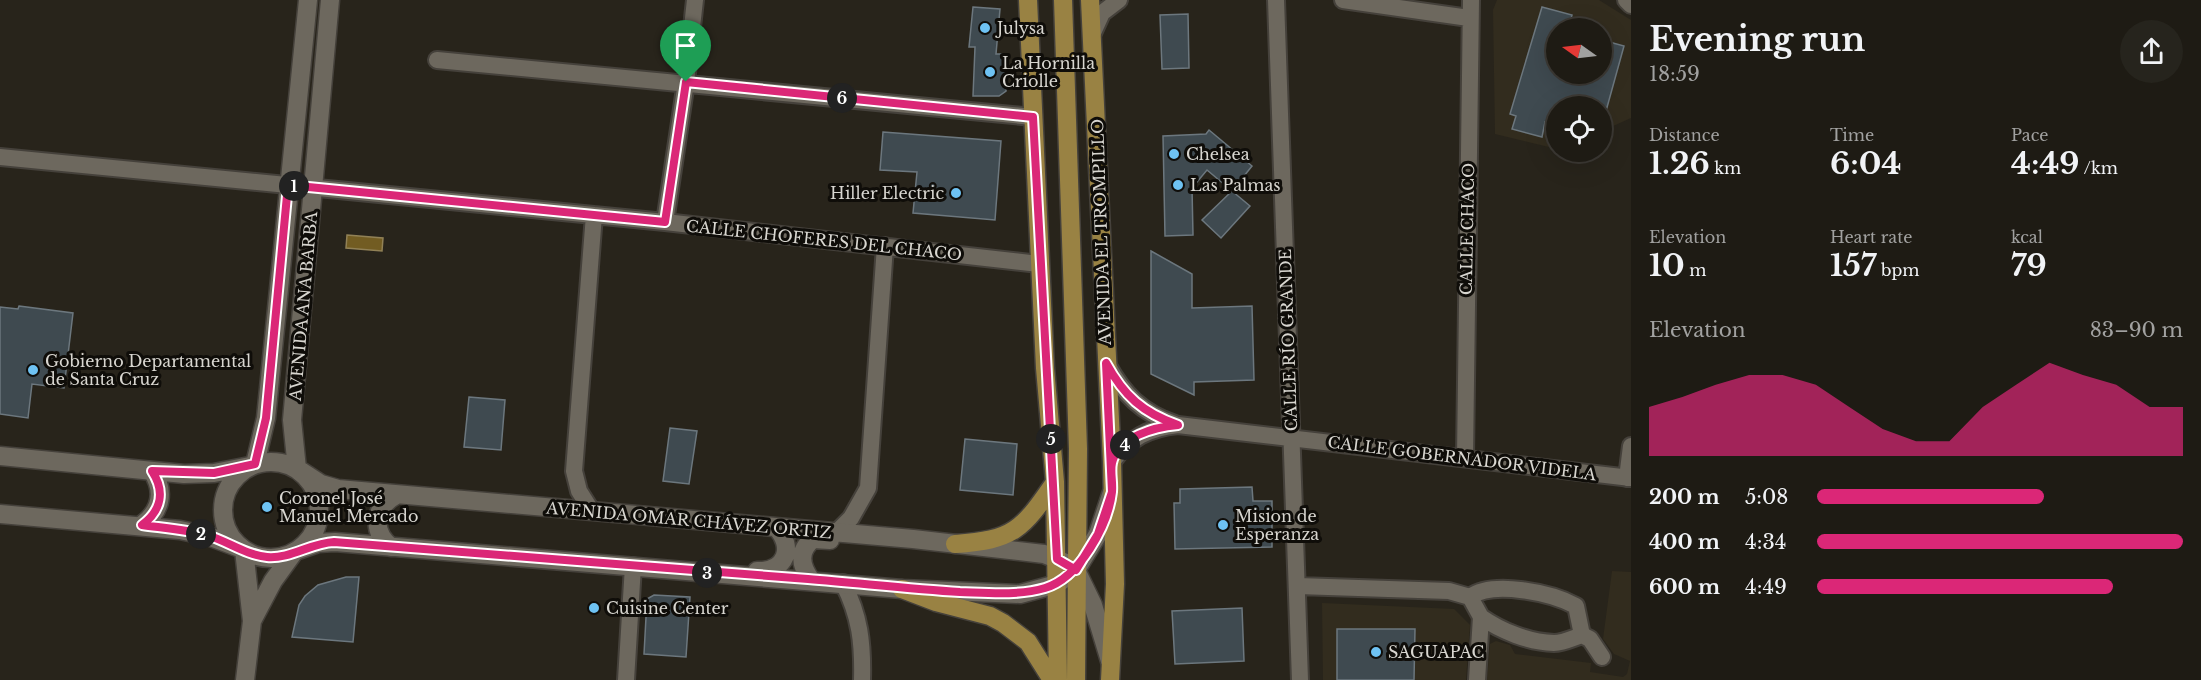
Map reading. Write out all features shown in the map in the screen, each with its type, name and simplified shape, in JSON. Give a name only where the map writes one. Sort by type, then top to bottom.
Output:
[{"type":"main road","name":"AVENIDA ANA BARBA","points":[[254,464],[266,418],[308,0]]},
{"type":"main road","name":"AVENIDA ANA BARBA","points":[[299,470],[292,420],[330,0]]},
{"type":"main road","points":[[1029,0],[1039,264],[1054,482],[1058,680]]},
{"type":"main road","points":[[1032,56],[1042,0]]},
{"type":"main road","name":"AVENIDA EL TROMPILLO","points":[[1063,0],[1078,449],[1076,680]]},
{"type":"main road","name":"AVENIDA EL TROMPILLO","points":[[1090,0],[1112,462],[1115,584],[1111,672]]},
{"type":"main road","points":[[0,456],[152,471],[214,473],[254,464],[277,462],[299,470],[311,482],[318,496],[320,512],[317,526],[309,540],[296,551],[273,581],[252,621]]},
{"type":"main road","points":[[245,680],[252,621],[243,550],[231,536],[225,521],[224,504],[228,488],[238,475],[254,464]]},
{"type":"main road","name":"AVENIDA OMAR CHÁVEZ ORTIZ","points":[[299,470],[321,484],[338,489],[1022,550],[1057,559],[1076,570]]},
{"type":"main road","points":[[142,525],[157,510],[160,500],[157,479],[152,471]]},
{"type":"main road","points":[[954,544],[985,542],[1004,537],[1022,526],[1054,482]]},
{"type":"main road","points":[[0,514],[142,525],[208,536],[243,550],[269,557],[318,543],[334,542],[902,589],[1020,594],[1057,584],[1076,570],[1098,534],[1112,492]]},
{"type":"main road","points":[[392,546],[379,533],[377,524],[382,506],[396,495]]},
{"type":"main road","points":[[681,571],[711,568],[770,571],[779,565],[785,556],[786,545],[783,535],[776,527]]},
{"type":"main road","points":[[811,580],[803,570],[801,558],[805,546],[813,539],[883,544],[900,538]]},
{"type":"main road","points":[[1076,570],[1093,605],[1111,672]]},
{"type":"main road","points":[[902,589],[936,602],[990,616],[1003,623],[1028,642],[1052,680]]},
{"type":"street","points":[[665,222],[686,82],[695,0]]},
{"type":"street","points":[[1092,34],[1102,13],[1119,0]]},
{"type":"street","name":"CALLE RÍO GRANDE","points":[[1276,0],[1300,680]]},
{"type":"street","points":[[1343,0],[1469,18]]},
{"type":"street","name":"CALLE CHACO","points":[[1465,458],[1471,0]]},
{"type":"street","points":[[1626,0],[1631,5]]},
{"type":"street","points":[[437,60],[686,82],[1033,117]]},
{"type":"street","name":"CALLE CHOFERES DEL CHACO","points":[[0,157],[665,222],[1039,264]]},
{"type":"street","points":[[591,510],[579,491],[574,471],[594,215]]},
{"type":"street","points":[[836,533],[852,518],[868,488],[885,246]]},
{"type":"street","points":[[1106,363],[1118,385],[1134,404],[1155,417],[1178,425]]},
{"type":"street","points":[[1112,462],[1124,446],[1140,434],[1158,427],[1178,425]]},
{"type":"street","name":"CALLE GOBERNADOR VIDELA","points":[[1178,425],[1629,478]]},
{"type":"street","points":[[1629,478],[1631,446]]},
{"type":"street","points":[[626,680],[633,566]]},
{"type":"street","points":[[843,583],[854,605],[860,625],[863,646],[862,680]]},
{"type":"street","points":[[1298,586],[1449,591],[1470,597],[1487,589],[1561,598],[1576,606],[1582,635]]},
{"type":"street","points":[[1470,597],[1481,617],[1497,628],[1531,639],[1556,643],[1582,635],[1590,639],[1602,657]]},
{"type":"street","points":[[1477,680],[1481,617]]},
{"type":"shaded area","points":[[1497,0],[1599,0],[1631,20],[1631,118],[1612,127],[1612,96],[1546,96],[1546,146],[1495,134],[1493,10]]},
{"type":"shaded area","points":[[347,235],[383,238],[382,251],[346,248]]},
{"type":"shaded area","name":"SAGUAPAC","points":[[1612,571],[1631,572],[1631,680],[1487,680],[1490,644],[1496,641],[1510,645],[1515,654],[1591,663],[1590,672],[1623,677],[1627,674],[1630,661],[1614,654],[1603,639]]},
{"type":"shaded area","name":"SAGUAPAC","points":[[1322,603],[1454,609],[1470,625],[1466,680],[1323,680]]},
{"type":"building","points":[[973,7],[1000,9],[996,54],[1007,54],[1006,91],[999,96],[973,96],[975,47],[969,47]]},
{"type":"building","points":[[1542,7],[1572,15],[1571,18],[1546,18],[1546,84],[1612,84],[1612,43],[1624,46],[1610,96],[1546,96],[1546,122],[1542,137],[1512,129],[1516,116],[1510,114]]},
{"type":"building","points":[[1188,14],[1189,68],[1162,69],[1160,15]]},
{"type":"building","points":[[1209,130],[1252,166],[1232,191],[1207,170],[1192,188],[1193,235],[1165,236],[1163,136],[1206,134]]},
{"type":"building","name":"Hiller Electric","points":[[883,132],[1001,141],[995,220],[913,213],[917,172],[880,170]]},
{"type":"building","name":"Las Palmas","points":[[1232,191],[1250,206],[1221,238],[1202,220]]},
{"type":"building","points":[[1151,251],[1192,274],[1192,308],[1252,306],[1254,380],[1194,382],[1194,395],[1151,374]]},
{"type":"building","name":"Gobierno Departamental de Santa Cruz","points":[[19,306],[73,313],[64,388],[32,384],[28,418],[0,414],[0,307],[18,309]]},
{"type":"building","points":[[469,397],[505,400],[501,450],[464,447]]},
{"type":"building","points":[[670,428],[697,431],[689,484],[663,481]]},
{"type":"building","points":[[965,439],[1017,444],[1013,495],[960,490]]},
{"type":"building","name":"Mision de Esperanza","points":[[1252,487],[1253,501],[1272,501],[1272,547],[1175,549],[1174,503],[1180,503],[1180,489]]},
{"type":"building","points":[[346,577],[359,577],[353,642],[292,637],[299,605],[305,596],[318,585]]},
{"type":"building","points":[[654,595],[690,597],[686,657],[644,654],[647,599]]},
{"type":"building","points":[[1242,608],[1244,661],[1175,664],[1172,611]]},
{"type":"building","name":"SAGUAPAC","points":[[1337,629],[1415,629],[1414,680],[1337,680]]},
{"type":"place","name":"Julysa","points":[[985,28]]},
{"type":"place","name":"La Hornilla Criolle","points":[[990,72]]},
{"type":"place","name":"Chelsea","points":[[1174,154]]},
{"type":"place","name":"Las Palmas","points":[[1178,185]]},
{"type":"place","name":"Hiller Electric","points":[[956,193]]},
{"type":"place","name":"Gobierno Departamental de Santa Cruz","points":[[33,370]]},
{"type":"place","name":"Coronel José Manuel Mercado","points":[[267,507]]},
{"type":"place","name":"Mision de Esperanza","points":[[1223,525]]},
{"type":"place","name":"Cuisine Center","points":[[594,608]]},
{"type":"place","name":"SAGUAPAC","points":[[1376,652]]},
{"type":"route","points":[[686,82],[665,222],[288,185],[266,418],[255,464],[214,473],[184,474],[152,471],[157,479],[160,500],[151,519],[142,525],[208,536],[256,555],[269,557],[282,556],[318,543],[334,542],[902,589],[998,594],[1020,594],[1065,580],[1076,570],[1098,534],[1112,492],[1112,462],[1124,446],[1140,434],[1158,427],[1178,425],[1155,417],[1134,404],[1118,385],[1106,363],[1112,492],[1098,534],[1076,570],[1057,559],[1042,316],[1033,117],[686,82]]}]
